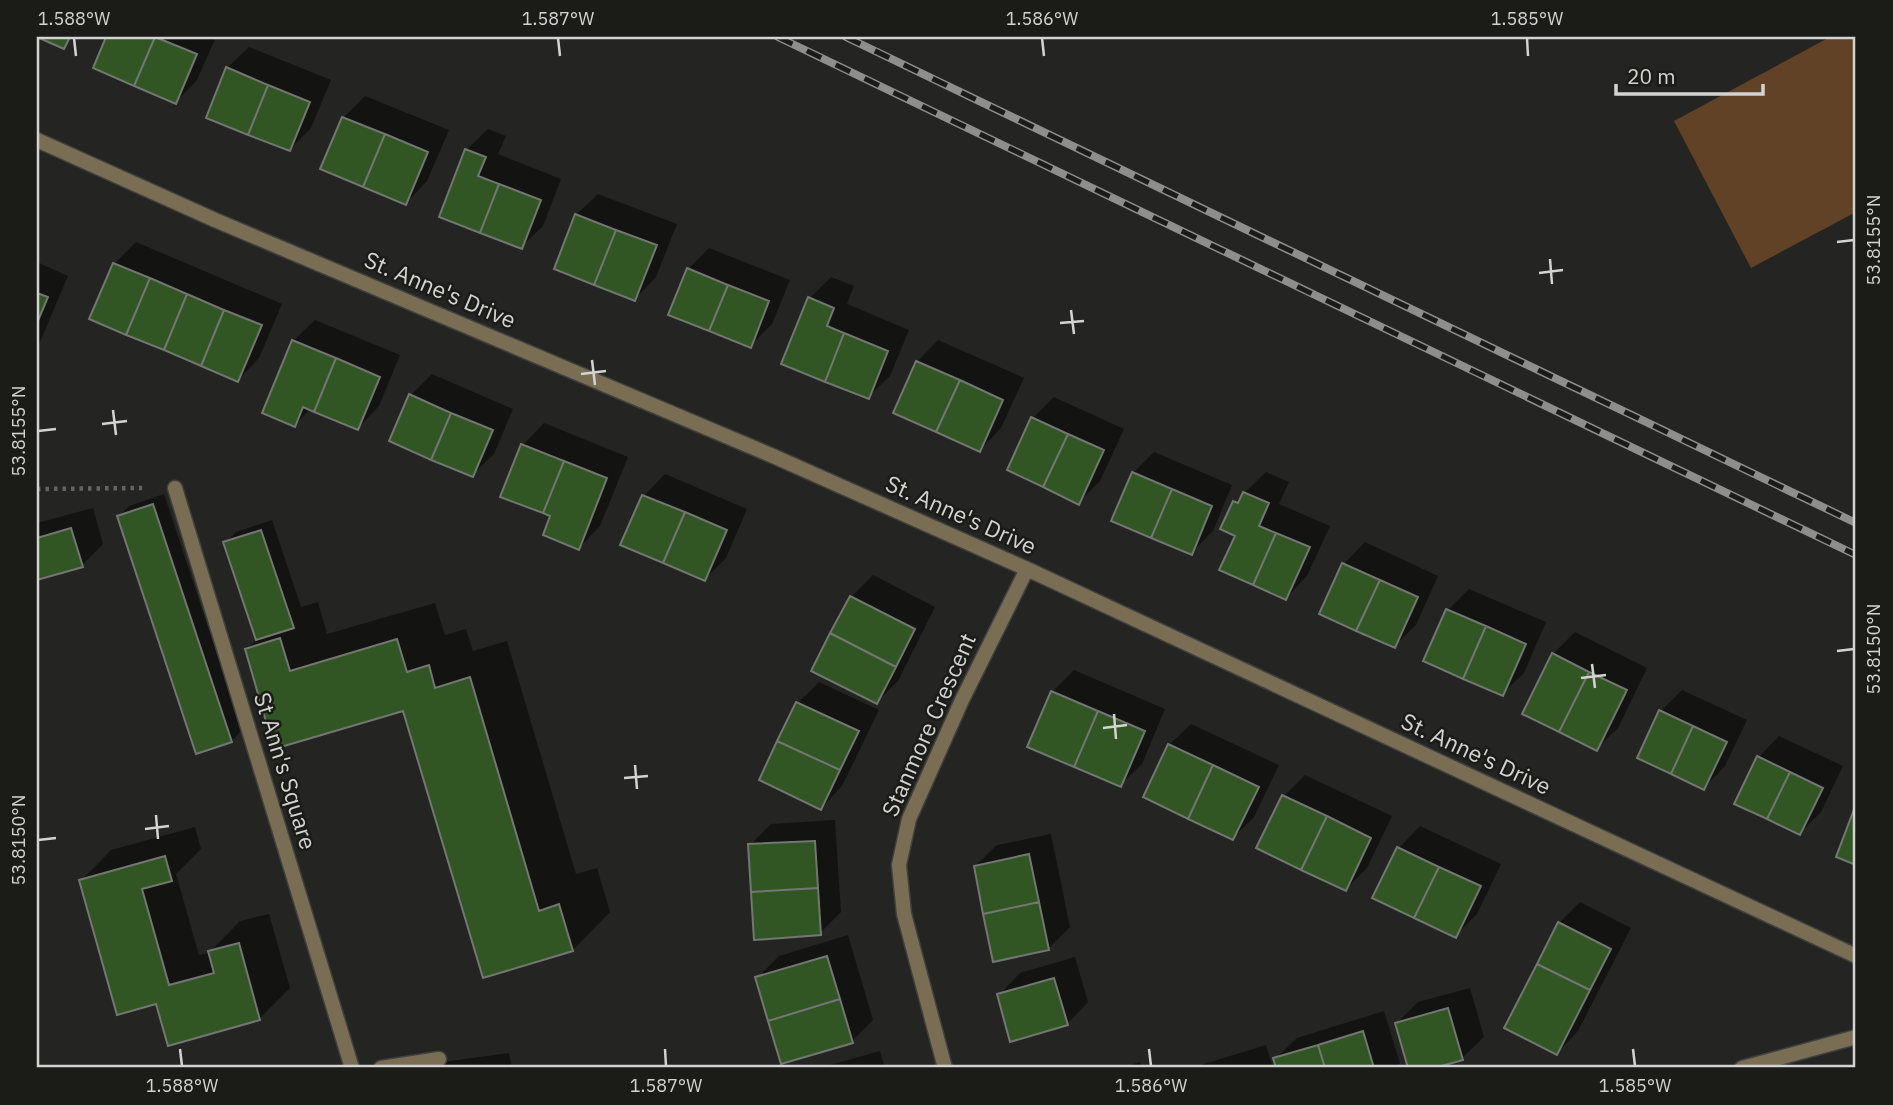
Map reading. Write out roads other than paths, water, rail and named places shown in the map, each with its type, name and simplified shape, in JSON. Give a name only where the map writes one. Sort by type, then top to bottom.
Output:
[{"type":"street","name":"St. Anne's Drive","points":[[37,141],[773,456],[1027,569],[1856,956]]},
{"type":"street","name":"St Ann's Square","points":[[175,488],[352,1068]]},
{"type":"street","name":"Stanmore Crescent","points":[[946,1068],[904,914],[899,865],[909,819],[962,700],[1027,569]]},
{"type":"street","points":[[1742,1068],[1856,1037]]},
{"type":"street","points":[[381,1068],[439,1059]]},
{"type":"railway","points":[[778,37],[1856,555]]},
{"type":"railway","points":[[846,37],[1856,523]]}]
